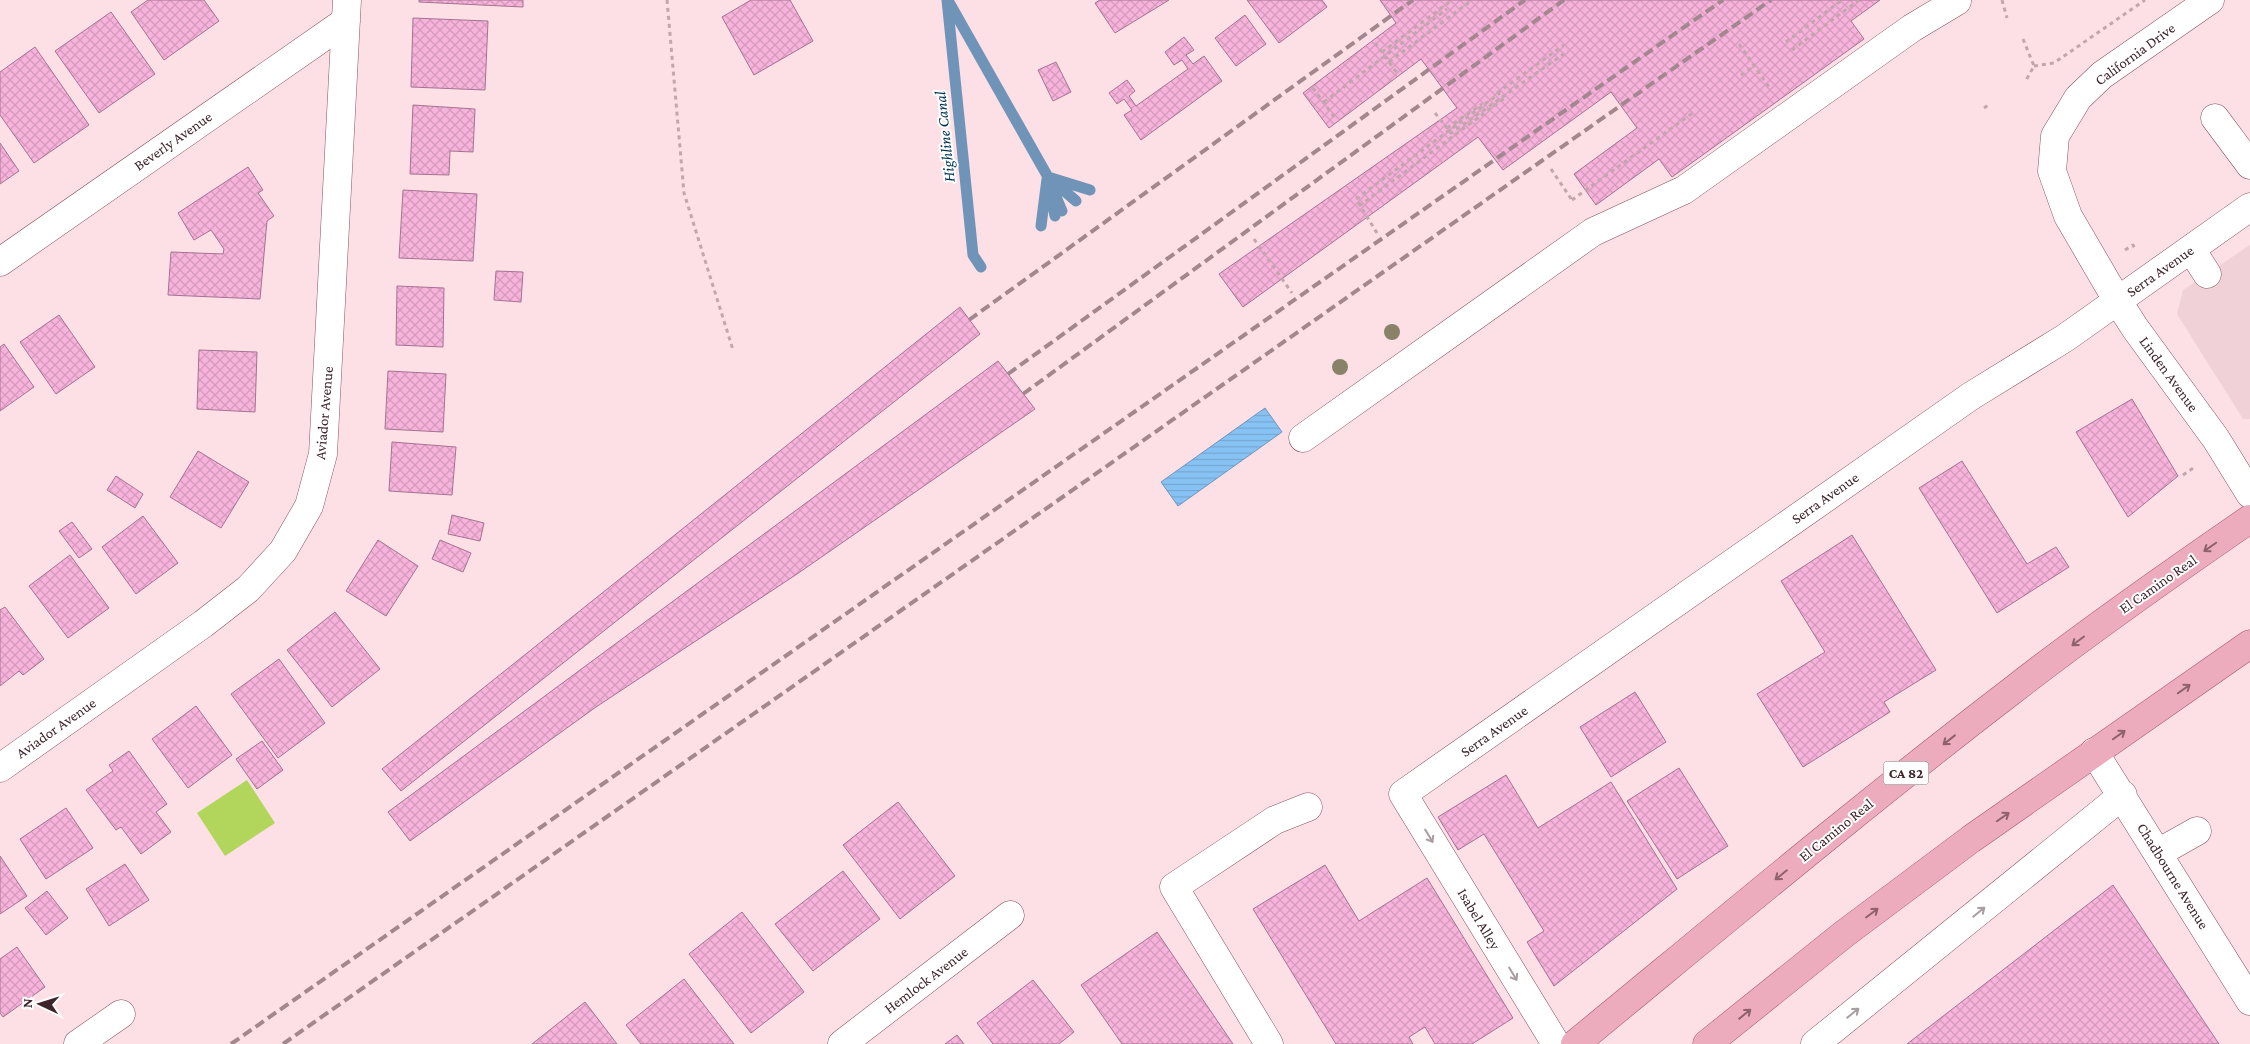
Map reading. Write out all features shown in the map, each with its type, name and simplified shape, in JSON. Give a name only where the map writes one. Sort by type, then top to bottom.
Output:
[{"type":"main road","name":"El Camino Real","points":[[1575,1044],[1914,767],[2014,689],[2151,587],[2250,519]]},
{"type":"main road","points":[[1707,1044],[1860,922],[1971,839],[2250,644]]},
{"type":"street","name":"California Drive","points":[[2089,254],[2068,216],[2052,171],[2055,136],[2078,98],[2102,75],[2210,0]]},
{"type":"street","points":[[1303,438],[1593,232],[1684,190],[1921,22],[1957,2]]},
{"type":"street","name":"Beverly Avenue","points":[[0,262],[346,10]]},
{"type":"street","name":"Aviador Avenue","points":[[0,768],[203,624],[248,589],[283,551],[309,506],[323,454],[346,10]]},
{"type":"street","points":[[2216,118],[2250,165]]},
{"type":"street","name":"Serra Avenue","points":[[1404,794],[1970,396],[2065,338],[2250,207]]},
{"type":"street","points":[[2191,249],[2207,274]]},
{"type":"street","name":"Linden Avenue","points":[[2089,254],[2136,328],[2216,440],[2250,494]]},
{"type":"street","name":"Chadbourne Avenue","points":[[2094,752],[2123,795],[2250,1001]]},
{"type":"street","name":"Isabel Alley","points":[[1404,794],[1556,1044]]},
{"type":"street","points":[[1815,1044],[2123,795]]},
{"type":"street","points":[[1269,1044],[1174,887],[1275,820],[1308,807]]},
{"type":"street","points":[[2158,853],[2197,831]]},
{"type":"street","name":"Hemlock Avenue","points":[[842,1044],[1010,916]]},
{"type":"street","points":[[78,1044],[121,1014]]},
{"type":"path","points":[[667,0],[684,193],[733,350]]},
{"type":"path","points":[[1382,52],[1452,0]]},
{"type":"path","points":[[1389,62],[1472,0]]},
{"type":"path","points":[[1786,42],[1842,0]]},
{"type":"path","points":[[1792,50],[1859,0]]},
{"type":"path","points":[[2002,0],[2007,18]]},
{"type":"path","points":[[2034,66],[2054,63],[2145,0]]},
{"type":"path","points":[[1324,102],[1448,9]]},
{"type":"path","points":[[2023,39],[2034,66]]},
{"type":"path","points":[[1375,42],[1397,73]]},
{"type":"path","points":[[1740,44],[1789,115]]},
{"type":"path","points":[[1447,128],[1564,45]]},
{"type":"path","points":[[1435,113],[1451,134],[1568,51]]},
{"type":"path","points":[[1742,75],[1754,66]]},
{"type":"path","points":[[2025,82],[2034,66]]},
{"type":"path","points":[[1313,88],[1335,118]]},
{"type":"path","points":[[1377,233],[1356,199],[1500,93]]},
{"type":"path","points":[[1359,206],[1506,97]]},
{"type":"path","points":[[1984,108],[1990,104]]},
{"type":"path","points":[[1572,200],[1694,112]]},
{"type":"path","points":[[1551,169],[1593,232]]},
{"type":"path","points":[[1254,239],[1292,293]]},
{"type":"path","points":[[2183,475],[2195,466]]},
{"type":"shaded area","points":[[2250,245],[2250,419],[2243,419],[2177,314],[2183,290]]},
{"type":"green space","points":[[247,780],[275,823],[225,856],[197,813]]},
{"type":"water","points":[[1265,408],[1282,432],[1178,506],[1161,482]]},
{"type":"building","points":[[148,0],[204,0],[219,21],[164,60],[131,12]]},
{"type":"building","points":[[419,0],[523,0],[523,7],[419,2]]},
{"type":"building","points":[[751,0],[790,0],[813,41],[754,75],[722,17]]},
{"type":"building","points":[[1100,0],[1169,0],[1115,33],[1095,3]]},
{"type":"building","points":[[1247,0],[1322,0],[1327,7],[1279,43]]},
{"type":"building","points":[[1380,0],[1880,0],[1851,21],[1864,39],[1672,177],[1659,159],[1596,205],[1574,174],[1637,128],[1611,92],[1503,170],[1478,137],[1243,307],[1219,274],[1457,108],[1421,59],[1329,128],[1303,93],[1396,23]]},
{"type":"building","points":[[111,12],[155,74],[99,113],[55,51]]},
{"type":"building","points":[[1245,15],[1266,44],[1236,66],[1215,38]]},
{"type":"building","points":[[413,18],[488,21],[485,90],[411,87]]},
{"type":"building","points":[[1184,37],[1194,50],[1186,55],[1193,64],[1204,56],[1222,81],[1141,140],[1124,115],[1132,110],[1124,99],[1117,104],[1109,93],[1127,80],[1135,91],[1129,96],[1136,106],[1188,69],[1182,60],[1174,65],[1165,52]]},
{"type":"building","points":[[35,47],[89,125],[34,163],[0,115],[0,72]]},
{"type":"building","points":[[1056,62],[1071,92],[1053,101],[1038,70]]},
{"type":"building","points":[[413,105],[475,109],[473,152],[450,151],[449,175],[410,174]]},
{"type":"building","points":[[0,143],[19,171],[0,184]]},
{"type":"building","points":[[248,167],[263,190],[258,193],[274,216],[267,221],[260,299],[168,295],[171,252],[223,254],[224,249],[211,230],[194,240],[178,213]]},
{"type":"building","points":[[403,190],[477,194],[473,261],[399,258]]},
{"type":"building","points":[[496,271],[523,272],[521,302],[494,300]]},
{"type":"building","points":[[397,286],[444,288],[443,347],[396,345]]},
{"type":"building","points":[[960,307],[980,334],[401,791],[382,769]]},
{"type":"building","points":[[59,315],[95,367],[56,394],[20,342]]},
{"type":"building","points":[[4,344],[34,387],[0,411],[0,347]]},
{"type":"building","points":[[199,350],[257,352],[255,412],[197,409]]},
{"type":"building","points":[[998,361],[1035,409],[797,574],[596,707],[410,841],[388,812]]},
{"type":"building","points":[[388,371],[446,374],[443,432],[385,429]]},
{"type":"building","points":[[2132,399],[2178,476],[2128,517],[2076,432]]},
{"type":"building","points":[[392,442],[456,447],[452,495],[389,491]]},
{"type":"building","points":[[198,451],[249,482],[221,528],[170,497]]},
{"type":"building","points":[[1962,461],[2027,564],[2056,547],[2069,567],[1997,613],[1919,488]]},
{"type":"building","points":[[116,476],[143,494],[135,508],[107,490]]},
{"type":"building","points":[[452,515],[484,523],[480,541],[448,534]]},
{"type":"building","points":[[143,516],[178,563],[136,594],[102,547]]},
{"type":"building","points":[[72,522],[92,549],[79,558],[59,531]]},
{"type":"building","points":[[1852,535],[1936,670],[1884,702],[1890,712],[1803,767],[1757,694],[1825,652],[1781,581]]},
{"type":"building","points":[[378,540],[418,566],[386,616],[346,591]]},
{"type":"building","points":[[440,540],[471,553],[463,572],[432,559]]},
{"type":"building","points":[[70,555],[109,608],[68,638],[29,586]]},
{"type":"building","points":[[5,607],[44,659],[23,675],[19,671],[0,686],[0,610]]},
{"type":"building","points":[[335,612],[380,669],[332,707],[287,650]]},
{"type":"building","points":[[279,659],[325,723],[278,758],[231,694]]},
{"type":"building","points":[[1635,692],[1666,742],[1611,777],[1580,727]]},
{"type":"building","points":[[196,706],[232,755],[188,788],[152,739]]},
{"type":"building","points":[[262,741],[283,770],[257,789],[236,759]]},
{"type":"building","points":[[129,751],[167,804],[156,812],[171,832],[141,854],[121,827],[116,830],[86,790],[113,771],[109,765]]},
{"type":"building","points":[[1679,768],[1728,846],[1677,879],[1627,801]]},
{"type":"building","points":[[1506,775],[1538,828],[1611,782],[1677,889],[1554,986],[1527,942],[1544,931],[1484,834],[1458,850],[1438,817]]},
{"type":"building","points":[[898,802],[955,876],[900,919],[843,845]]},
{"type":"building","points":[[66,808],[93,848],[46,879],[20,839]]},
{"type":"building","points":[[0,856],[27,896],[0,914]]},
{"type":"building","points":[[125,864],[149,900],[109,926],[86,889]]},
{"type":"building","points":[[1325,865],[1359,921],[1427,878],[1513,1018],[1472,1044],[1435,1044],[1425,1027],[1409,1037],[1413,1044],[1336,1044],[1253,909]]},
{"type":"building","points":[[843,871],[880,919],[813,971],[775,924]]},
{"type":"building","points":[[2113,885],[2219,1044],[1907,1044]]},
{"type":"building","points":[[47,891],[68,918],[46,935],[25,908]]},
{"type":"building","points":[[742,912],[804,992],[751,1033],[689,954]]},
{"type":"building","points":[[1157,932],[1233,1044],[1122,1044],[1081,985]]},
{"type":"building","points":[[17,947],[45,987],[3,1017],[0,1013],[0,959]]},
{"type":"building","points":[[684,979],[734,1044],[641,1044],[626,1025]]},
{"type":"building","points":[[1033,980],[1074,1032],[1059,1044],[993,1044],[977,1023]]},
{"type":"building","points":[[585,1002],[617,1044],[532,1044]]},
{"type":"building","points":[[957,1035],[964,1044],[945,1044]]},
{"type":"waterway","name":"Highline Canal","points":[[947,0],[973,255],[981,267]]},
{"type":"waterway","points":[[950,4],[1048,177],[1062,211]]},
{"type":"waterway","points":[[1048,177],[1090,190]]},
{"type":"waterway","points":[[1041,226],[1047,179]]},
{"type":"waterway","points":[[1053,181],[1076,201]]},
{"type":"waterway","points":[[1051,196],[1055,216]]},
{"type":"railway","points":[[969,320],[1413,0]]},
{"type":"railway","points":[[1008,374],[1525,0]]},
{"type":"railway","points":[[1023,394],[1564,0]]},
{"type":"railway","points":[[231,1044],[1723,0]]},
{"type":"railway","points":[[283,1044],[1771,0]]}]
